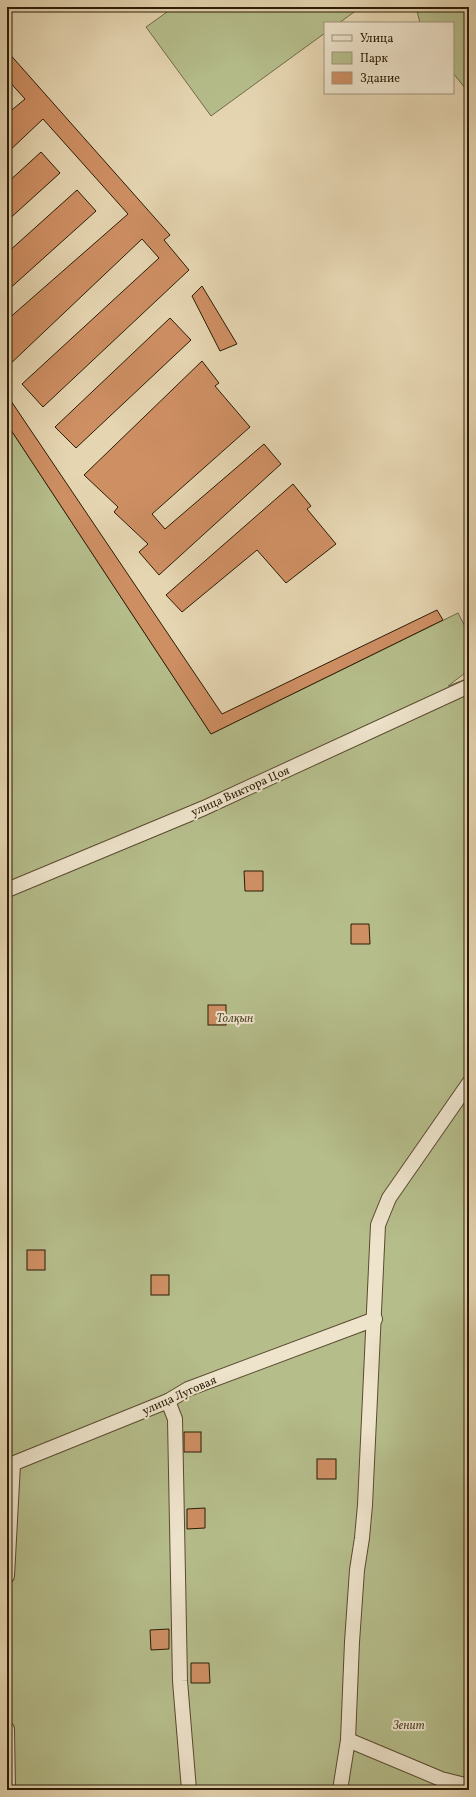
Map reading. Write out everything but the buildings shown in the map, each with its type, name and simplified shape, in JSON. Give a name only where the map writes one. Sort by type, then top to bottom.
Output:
[{"type":"street","name":"улица Виктора Цоя","points":[[7,890],[204,808],[469,686]]},
{"type":"street","points":[[340,1790],[348,1740],[357,1570],[365,1505],[378,1225],[389,1198],[469,1082]]},
{"type":"street","name":"улица Луговая","points":[[10,1465],[168,1402],[188,1389],[374,1319]]},
{"type":"street","points":[[168,1402],[175,1419],[180,1681],[189,1790]]},
{"type":"street","points":[[7,1576],[10,1465]]},
{"type":"street","points":[[7,1729],[8,1790]]},
{"type":"street","points":[[348,1740],[441,1779],[469,1786]]},
{"type":"green space","points":[[174,7],[361,7],[340,22],[324,22],[324,34],[211,116],[146,27]]},
{"type":"green space","points":[[416,7],[469,7],[469,93],[454,74],[454,22],[420,22]]},
{"type":"green space","name":"Толқын","points":[[7,424],[211,734],[458,613],[469,634],[469,670],[448,686],[469,678],[469,1790],[7,1790]]},
{"type":"park label","name":"Зенит","points":[[409,1725]]}]
